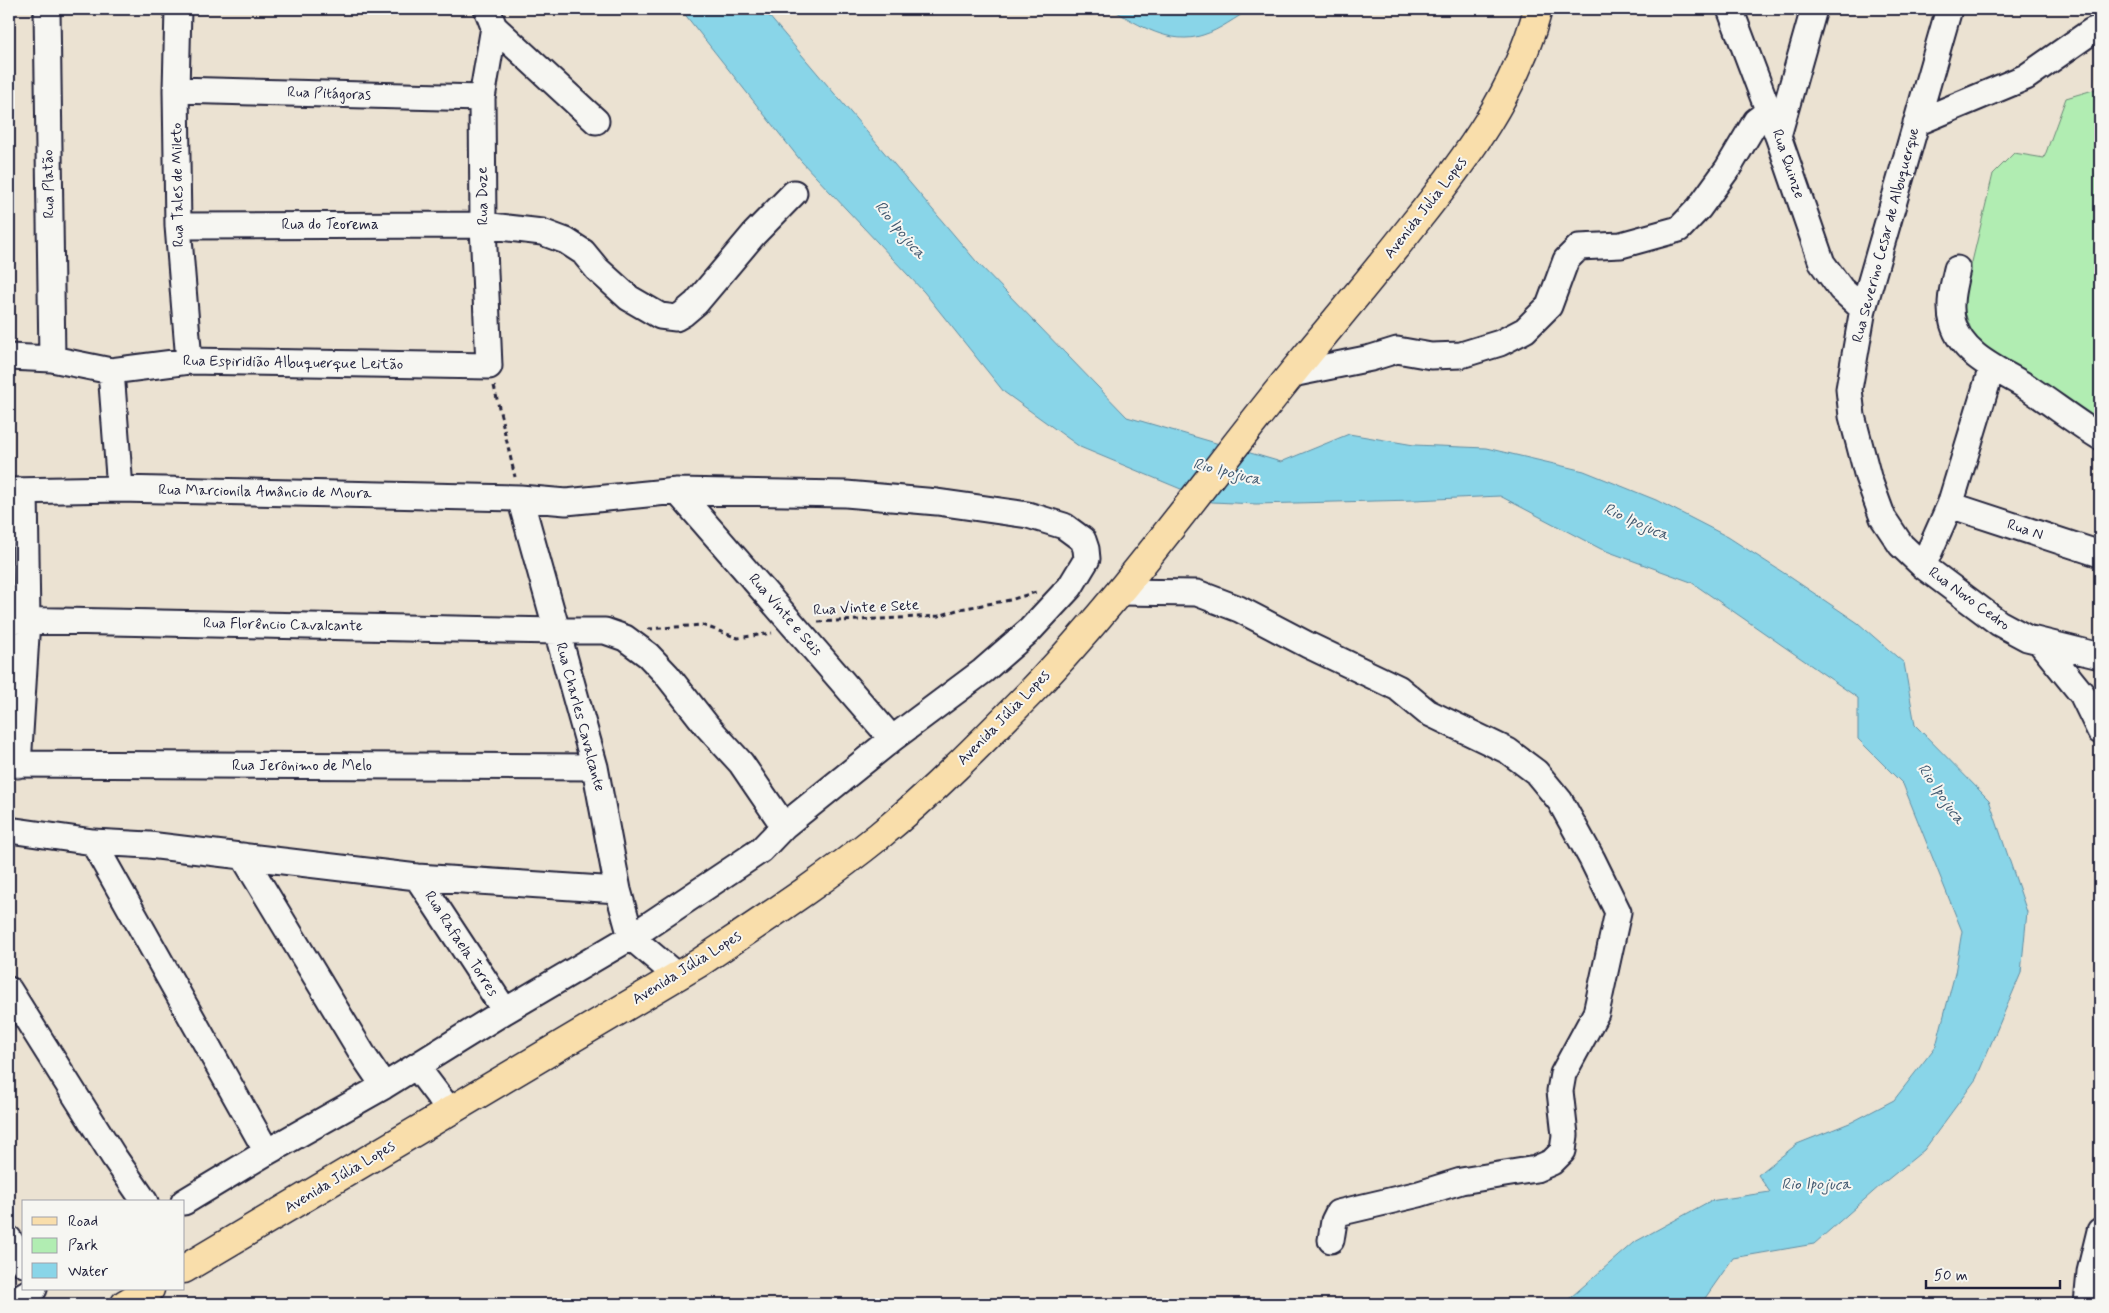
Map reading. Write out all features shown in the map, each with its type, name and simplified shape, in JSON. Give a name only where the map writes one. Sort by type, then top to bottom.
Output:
[{"type":"main road","name":"Avenida Julia Lopes","points":[[1123,588],[1287,380],[1389,256],[1476,143],[1499,105],[1516,71],[1538,9]]},
{"type":"main road","name":"Avenida Júlia Lopes","points":[[185,1268],[677,976],[771,915],[879,836],[951,772],[1030,693],[1123,588]]},
{"type":"main road","points":[[125,1304],[148,1290]]},
{"type":"street","name":"Rua Platão","points":[[47,9],[52,359]]},
{"type":"street","name":"Rua Tales de Mileto","points":[[178,9],[176,90],[178,226],[189,361]]},
{"type":"street","name":"Rua Quinze","points":[[1730,9],[1769,111],[1822,263],[1841,289],[1863,309]]},
{"type":"street","points":[[1778,136],[1814,9]]},
{"type":"street","name":"Rua Severino Cesar de Albuquerque","points":[[1923,566],[1901,545],[1883,518],[1868,477],[1852,416],[1849,389],[1863,309],[1949,9]]},
{"type":"street","points":[[491,18],[596,121]]},
{"type":"street","name":"Rua Doze","points":[[489,366],[483,225],[482,98],[491,18]]},
{"type":"street","points":[[1916,123],[2026,77],[2097,23]]},
{"type":"street","name":"Rua Pitágoras","points":[[176,90],[482,98]]},
{"type":"street","points":[[1287,380],[1397,350],[1431,356],[1461,354],[1500,343],[1525,330],[1549,306],[1566,260],[1579,247],[1621,245],[1679,229],[1699,208],[1728,168],[1756,121],[1769,111]]},
{"type":"street","name":"Rua do Teorema","points":[[178,226],[483,225],[542,232],[566,240],[583,252],[597,269],[629,298],[660,316],[676,318],[696,303],[754,234],[794,193]]},
{"type":"street","points":[[1957,270],[1952,295],[1953,323],[1966,345],[1992,367],[2029,388],[2100,438]]},
{"type":"street","name":"Rua Espiridião Albuquerque Leitão","points":[[9,358],[52,359],[111,371],[189,361],[489,366]]},
{"type":"street","points":[[1923,566],[1950,505],[1992,367]]},
{"type":"street","points":[[111,371],[120,488]]},
{"type":"street","name":"Rua Marcionila Amâncio de Moura","points":[[17,491],[120,488],[520,498],[566,502],[677,490],[846,494],[937,502],[1028,515],[1064,526],[1083,540],[1086,549],[1087,559],[1070,587],[1030,630],[983,671],[784,826],[761,850],[631,937],[505,1011],[384,1086],[266,1152],[185,1201]]},
{"type":"street","name":"Rua Vinte e Seis","points":[[677,490],[892,740]]},
{"type":"street","points":[[13,764],[18,620],[17,491]]},
{"type":"street","name":"Rua Charles Cavalcante","points":[[520,498],[595,767],[618,890],[631,937]]},
{"type":"street","name":"Rua N","points":[[1950,505],[2100,554]]},
{"type":"street","name":"Rua Novo Cedro","points":[[1923,566],[1977,609],[2027,638],[2100,656]]},
{"type":"street","points":[[1123,588],[1197,593],[1239,609],[1308,645],[1398,688],[1428,712],[1508,751],[1536,772],[1560,802],[1592,859],[1618,912],[1596,1013],[1563,1074],[1560,1090],[1565,1135],[1563,1152],[1552,1162],[1536,1168],[1461,1181],[1419,1194],[1338,1213],[1334,1221],[1331,1240]]},
{"type":"street","name":"Rua Florêncio Cavalcante","points":[[18,620],[605,631],[625,638],[667,674],[707,726],[741,763],[784,826]]},
{"type":"street","points":[[2039,641],[2082,694],[2100,731]]},
{"type":"street","name":"Rua Jerônimo de Melo","points":[[13,764],[595,767]]},
{"type":"street","points":[[9,830],[93,842],[149,844],[417,878],[618,890]]},
{"type":"street","points":[[93,842],[266,1152]]},
{"type":"street","points":[[243,856],[365,1058],[384,1086]]},
{"type":"street","name":"Rua Rafaela Torres","points":[[417,878],[505,1011]]},
{"type":"street","points":[[631,937],[677,976]]},
{"type":"street","points":[[9,990],[98,1132],[144,1200]]},
{"type":"street","points":[[416,1066],[450,1111]]},
{"type":"street","points":[[2087,1304],[2090,1272],[2100,1231]]},
{"type":"street","points":[[9,1239],[22,1261]]},
{"type":"street","points":[[9,1304],[32,1290]]},
{"type":"path","points":[[489,366],[520,498]]},
{"type":"path","name":"Rua Vinte e Sete","points":[[640,629],[702,625],[738,638],[760,636],[788,629],[793,624],[890,617],[939,616],[960,609],[1010,600],[1042,590],[1070,587]]},
{"type":"green space","points":[[2100,88],[2100,428],[1996,356],[1974,338],[1962,304],[1993,174],[2014,153],[2044,158],[2066,98]]},
{"type":"water","name":"Rio Ipojuca","points":[[678,9],[763,9],[976,261],[1127,417],[1281,462],[1349,434],[1414,445],[1486,448],[1584,471],[1656,500],[1728,537],[1858,623],[1904,663],[1915,725],[1989,800],[2027,912],[2021,973],[1976,1079],[1924,1150],[1814,1244],[1733,1258],[1701,1304],[1563,1304],[1633,1243],[1710,1201],[1770,1192],[1758,1175],[1797,1144],[1852,1122],[1894,1100],[1936,1046],[1955,973],[1962,931],[1903,784],[1858,739],[1858,698],[1691,582],[1601,549],[1500,496],[1256,504],[1212,502],[1080,447],[1004,392],[924,292],[801,161],[683,12]]},
{"type":"water","points":[[1112,9],[1251,9],[1209,33],[1191,38],[1179,38],[1155,32]]}]
